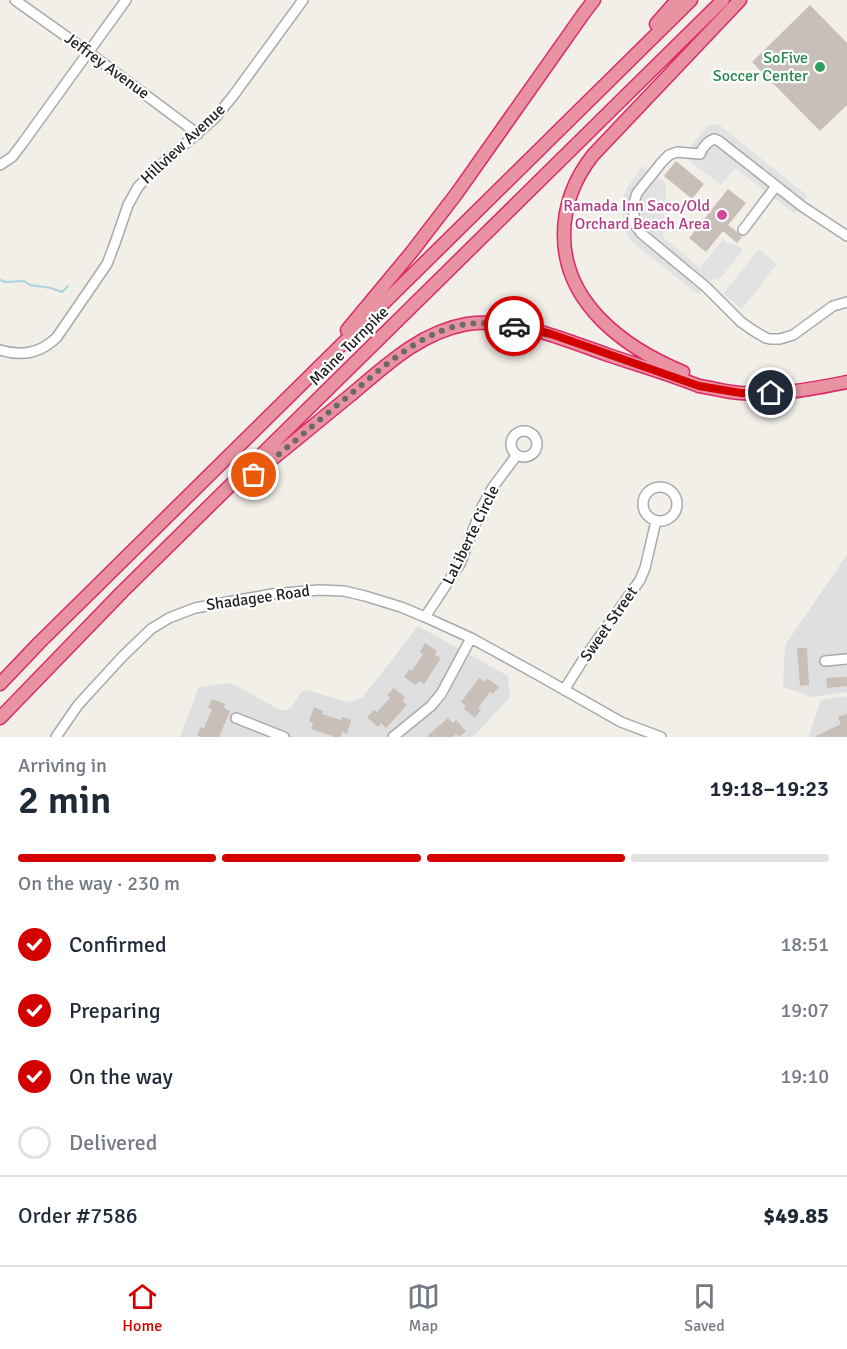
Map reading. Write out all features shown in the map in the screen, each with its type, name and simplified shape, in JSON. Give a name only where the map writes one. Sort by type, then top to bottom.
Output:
[{"type":"highway","points":[[292,393],[430,230],[594,0]]},
{"type":"highway","points":[[602,88],[677,0]]},
{"type":"highway","name":"Maine Turnpike","points":[[0,684],[691,0]]},
{"type":"highway","name":"Maine Turnpike","points":[[0,718],[114,600],[723,0]]},
{"type":"highway","points":[[740,0],[603,143],[584,167],[572,190],[565,214],[566,258],[575,286],[594,314],[623,339],[669,366],[702,378],[735,385],[789,385],[847,380]]},
{"type":"highway","points":[[198,518],[291,446],[333,408],[399,355],[420,340],[468,324],[498,324],[539,331],[699,386],[726,391],[783,392],[816,389],[847,380]]},
{"type":"street","name":"Jeffrey Avenue","points":[[15,0],[198,134]]},
{"type":"street","points":[[0,165],[8,161],[16,152],[126,0]]},
{"type":"street","name":"Hillview Avenue","points":[[0,350],[14,353],[35,352],[47,347],[57,337],[106,264],[128,205],[138,187],[215,118],[303,0]]},
{"type":"street","points":[[847,236],[803,207],[714,139],[700,154],[677,152],[669,155],[637,193],[634,200],[634,221],[638,230],[706,287],[741,322],[766,338],[780,339],[793,335],[833,306],[847,302]]},
{"type":"street","points":[[743,230],[776,186]]},
{"type":"street","name":"LaLiberte Circle","points":[[425,616],[460,564],[478,515],[488,496],[517,455]]},
{"type":"street","name":"Sweet Street","points":[[564,690],[583,660],[634,599],[643,574],[656,521]]},
{"type":"street","name":"Shadagee Road","points":[[56,737],[78,705],[144,635],[161,622],[186,610],[272,594],[320,590],[344,591],[365,596],[425,616],[471,638],[621,722],[660,737]]},
{"type":"street","points":[[393,737],[441,694],[471,638]]},
{"type":"street","points":[[825,661],[847,659]]},
{"type":"street","points":[[236,718],[284,737]]},
{"type":"shaded area","points":[[718,124],[808,196],[795,214],[735,168],[721,185],[687,159],[692,144],[708,126]]},
{"type":"shaded area","points":[[642,166],[666,185],[663,237],[700,268],[723,239],[728,244],[737,245],[743,250],[718,281],[713,278],[699,295],[632,242],[626,232],[623,217],[624,195]]},
{"type":"shaded area","points":[[759,249],[777,264],[742,309],[723,294]]},
{"type":"shaded area","points":[[847,555],[847,692],[813,697],[783,687],[785,645]]},
{"type":"shaded area","points":[[418,626],[508,676],[510,697],[473,737],[180,737],[199,687],[231,683],[282,710],[290,708],[303,690],[346,702],[355,701],[363,697]]},
{"type":"shaded area","points":[[847,696],[847,737],[808,737],[821,700]]},
{"type":"building","points":[[810,5],[847,43],[847,105],[820,131],[752,62]]},
{"type":"building","points":[[676,161],[704,184],[692,199],[664,176]]},
{"type":"building","name":"Ramada Inn Saco/Old Orchard Beach Area","points":[[728,189],[746,203],[728,225],[742,237],[737,243],[723,231],[706,252],[689,238]]},
{"type":"building","points":[[425,643],[437,651],[435,655],[441,658],[424,684],[419,681],[416,685],[404,677],[409,669],[412,671],[423,654],[420,652]]},
{"type":"building","points":[[797,648],[807,648],[809,685],[800,686]]},
{"type":"building","points":[[847,677],[847,686],[827,688],[826,678]]},
{"type":"building","points":[[479,678],[485,682],[487,678],[499,687],[493,694],[490,692],[478,708],[481,710],[475,718],[464,709],[466,706],[461,702]]},
{"type":"building","points":[[394,688],[405,697],[402,701],[407,705],[386,728],[381,723],[378,727],[367,717],[374,710],[377,712],[390,698],[387,695]]},
{"type":"building","points":[[212,699],[225,704],[224,708],[230,711],[219,737],[201,737],[197,735],[201,727],[204,728],[212,709],[208,708]]},
{"type":"building","points":[[314,707],[323,711],[322,714],[341,720],[342,717],[351,720],[347,734],[342,732],[341,737],[335,737],[311,729],[313,723],[309,721]]},
{"type":"building","points":[[847,714],[847,737],[814,737],[841,724],[838,717]]},
{"type":"building","points":[[448,718],[453,723],[456,720],[466,731],[459,737],[456,734],[453,737],[426,737]]},
{"type":"waterway","points":[[0,280],[24,281],[30,285],[62,292],[68,286]]},
{"type":"way so far","points":[[254,475],[291,446],[333,408],[420,340],[468,324],[514,326]]},
{"type":"place","name":"SoFive Soccer Center","points":[[820,67]]},
{"type":"place","name":"Ramada Inn Saco/Old Orchard Beach Area","points":[[722,215]]},
{"type":"route","points":[[514,326],[551,334],[699,386],[741,393],[771,393]]}]
